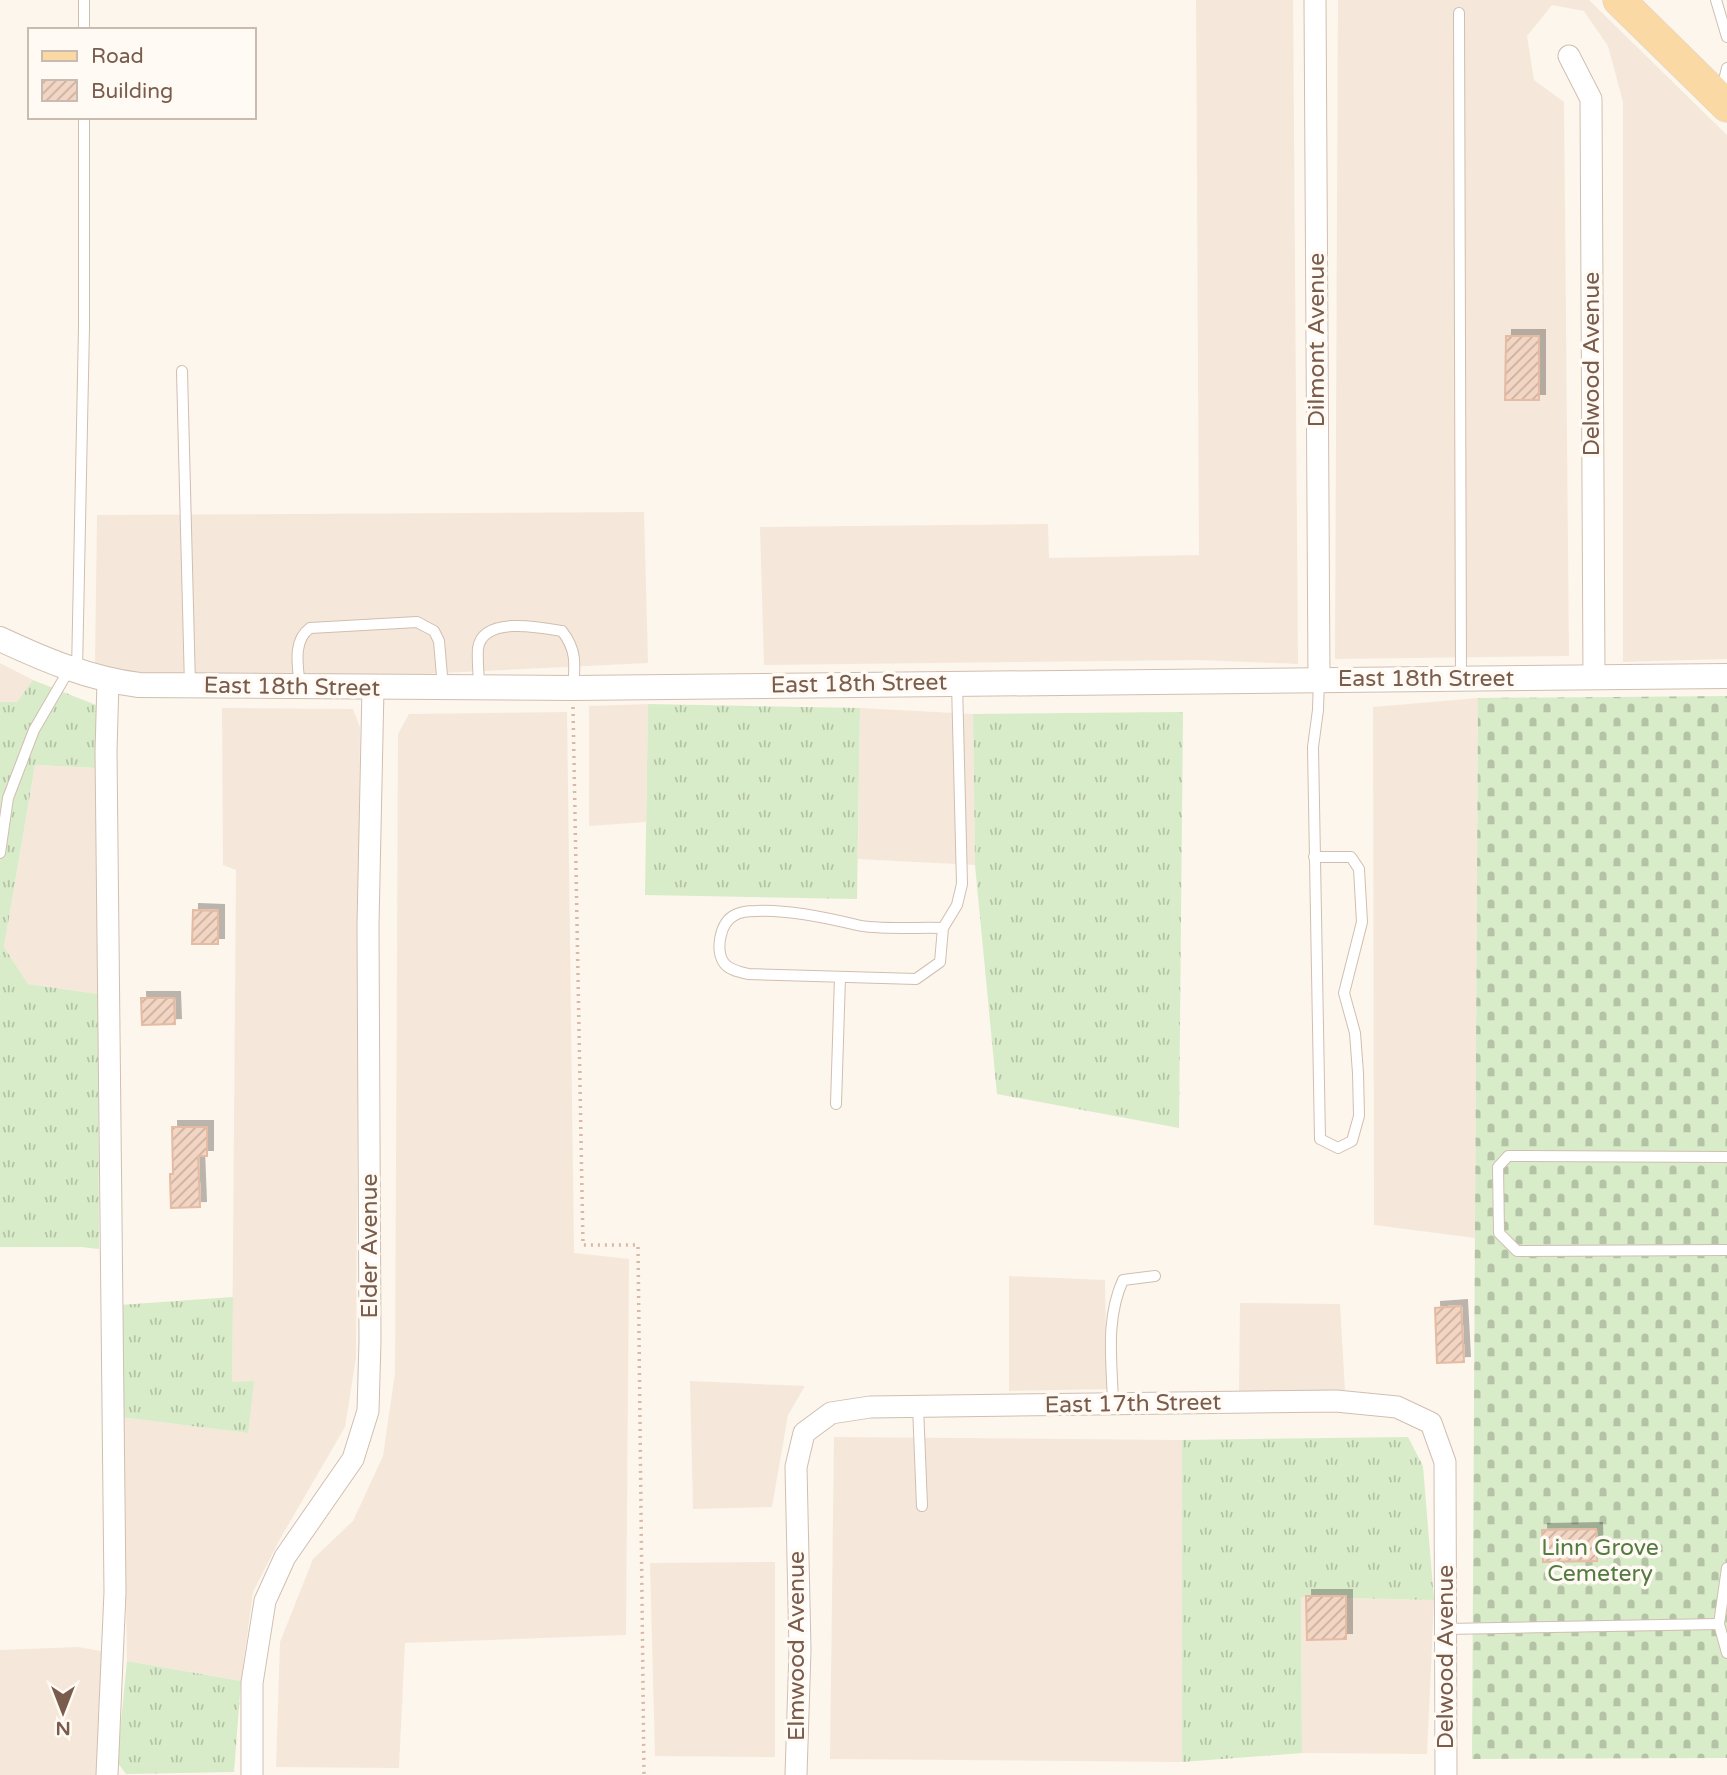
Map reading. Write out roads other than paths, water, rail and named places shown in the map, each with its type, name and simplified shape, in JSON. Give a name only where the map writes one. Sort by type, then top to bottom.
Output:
[{"type":"main road","points":[[1619,0],[1723,103]]},
{"type":"street","name":"Dilmont Avenue","points":[[1315,0],[1319,679]]},
{"type":"street","name":"Delwood Avenue","points":[[1569,56],[1591,99],[1594,678]]},
{"type":"street","name":"East 18th Street","points":[[0,639],[73,670],[108,681],[139,685],[573,688],[1727,677]]},
{"type":"street","points":[[107,1775],[115,1592],[106,765],[108,681]]},
{"type":"street","name":"Elder Avenue","points":[[252,1775],[252,1683],[265,1601],[285,1557],[352,1459],[368,1411],[368,925],[373,688]]},
{"type":"street","name":"East 17th Street","points":[[797,1517],[796,1467],[804,1433],[831,1413],[870,1407],[1336,1401],[1397,1407],[1431,1423],[1445,1462],[1445,1539]]},
{"type":"street","name":"Elmwood Avenue","points":[[796,1775],[800,1650],[797,1517]]},
{"type":"street","name":"Delwood Avenue","points":[[1445,1539],[1447,1775]]},
{"type":"lane","points":[[84,0],[84,28]]},
{"type":"lane","points":[[1716,0],[1727,37]]},
{"type":"lane","points":[[1459,13],[1461,678]]},
{"type":"lane","points":[[1723,103],[1727,68]]},
{"type":"lane","points":[[0,853],[8,799],[29,742],[73,670],[84,327],[84,119]]},
{"type":"lane","points":[[182,371],[190,686]]},
{"type":"lane","points":[[300,687],[298,648],[302,634],[310,628],[416,622],[434,631],[439,641],[443,688]]},
{"type":"lane","points":[[479,688],[478,646],[486,634],[499,626],[562,631],[573,648],[576,660],[573,688]]},
{"type":"lane","points":[[1314,857],[1351,857],[1359,869],[1362,922],[1344,993],[1355,1033],[1359,1116],[1352,1141],[1338,1148],[1320,1139],[1314,857],[1313,747],[1319,679]]},
{"type":"lane","points":[[943,928],[858,926],[839,920],[755,911],[734,915],[726,923],[721,933],[720,946],[724,962],[733,970],[748,974],[916,979],[940,962],[943,928],[957,905],[961,884],[957,683]]},
{"type":"lane","points":[[836,1104],[840,976]]},
{"type":"lane","points":[[1727,1157],[1508,1156],[1498,1167],[1499,1233],[1517,1251],[1727,1250]]},
{"type":"lane","points":[[1114,1404],[1111,1314],[1116,1296],[1124,1280],[1155,1276]]},
{"type":"lane","points":[[918,1406],[922,1506]]},
{"type":"lane","points":[[1727,1569],[1719,1624],[1727,1653]]},
{"type":"lane","points":[[1446,1629],[1719,1624]]},
{"type":"park label","name":"Linn Grove Cemetery","points":[[1600,1561]]}]
